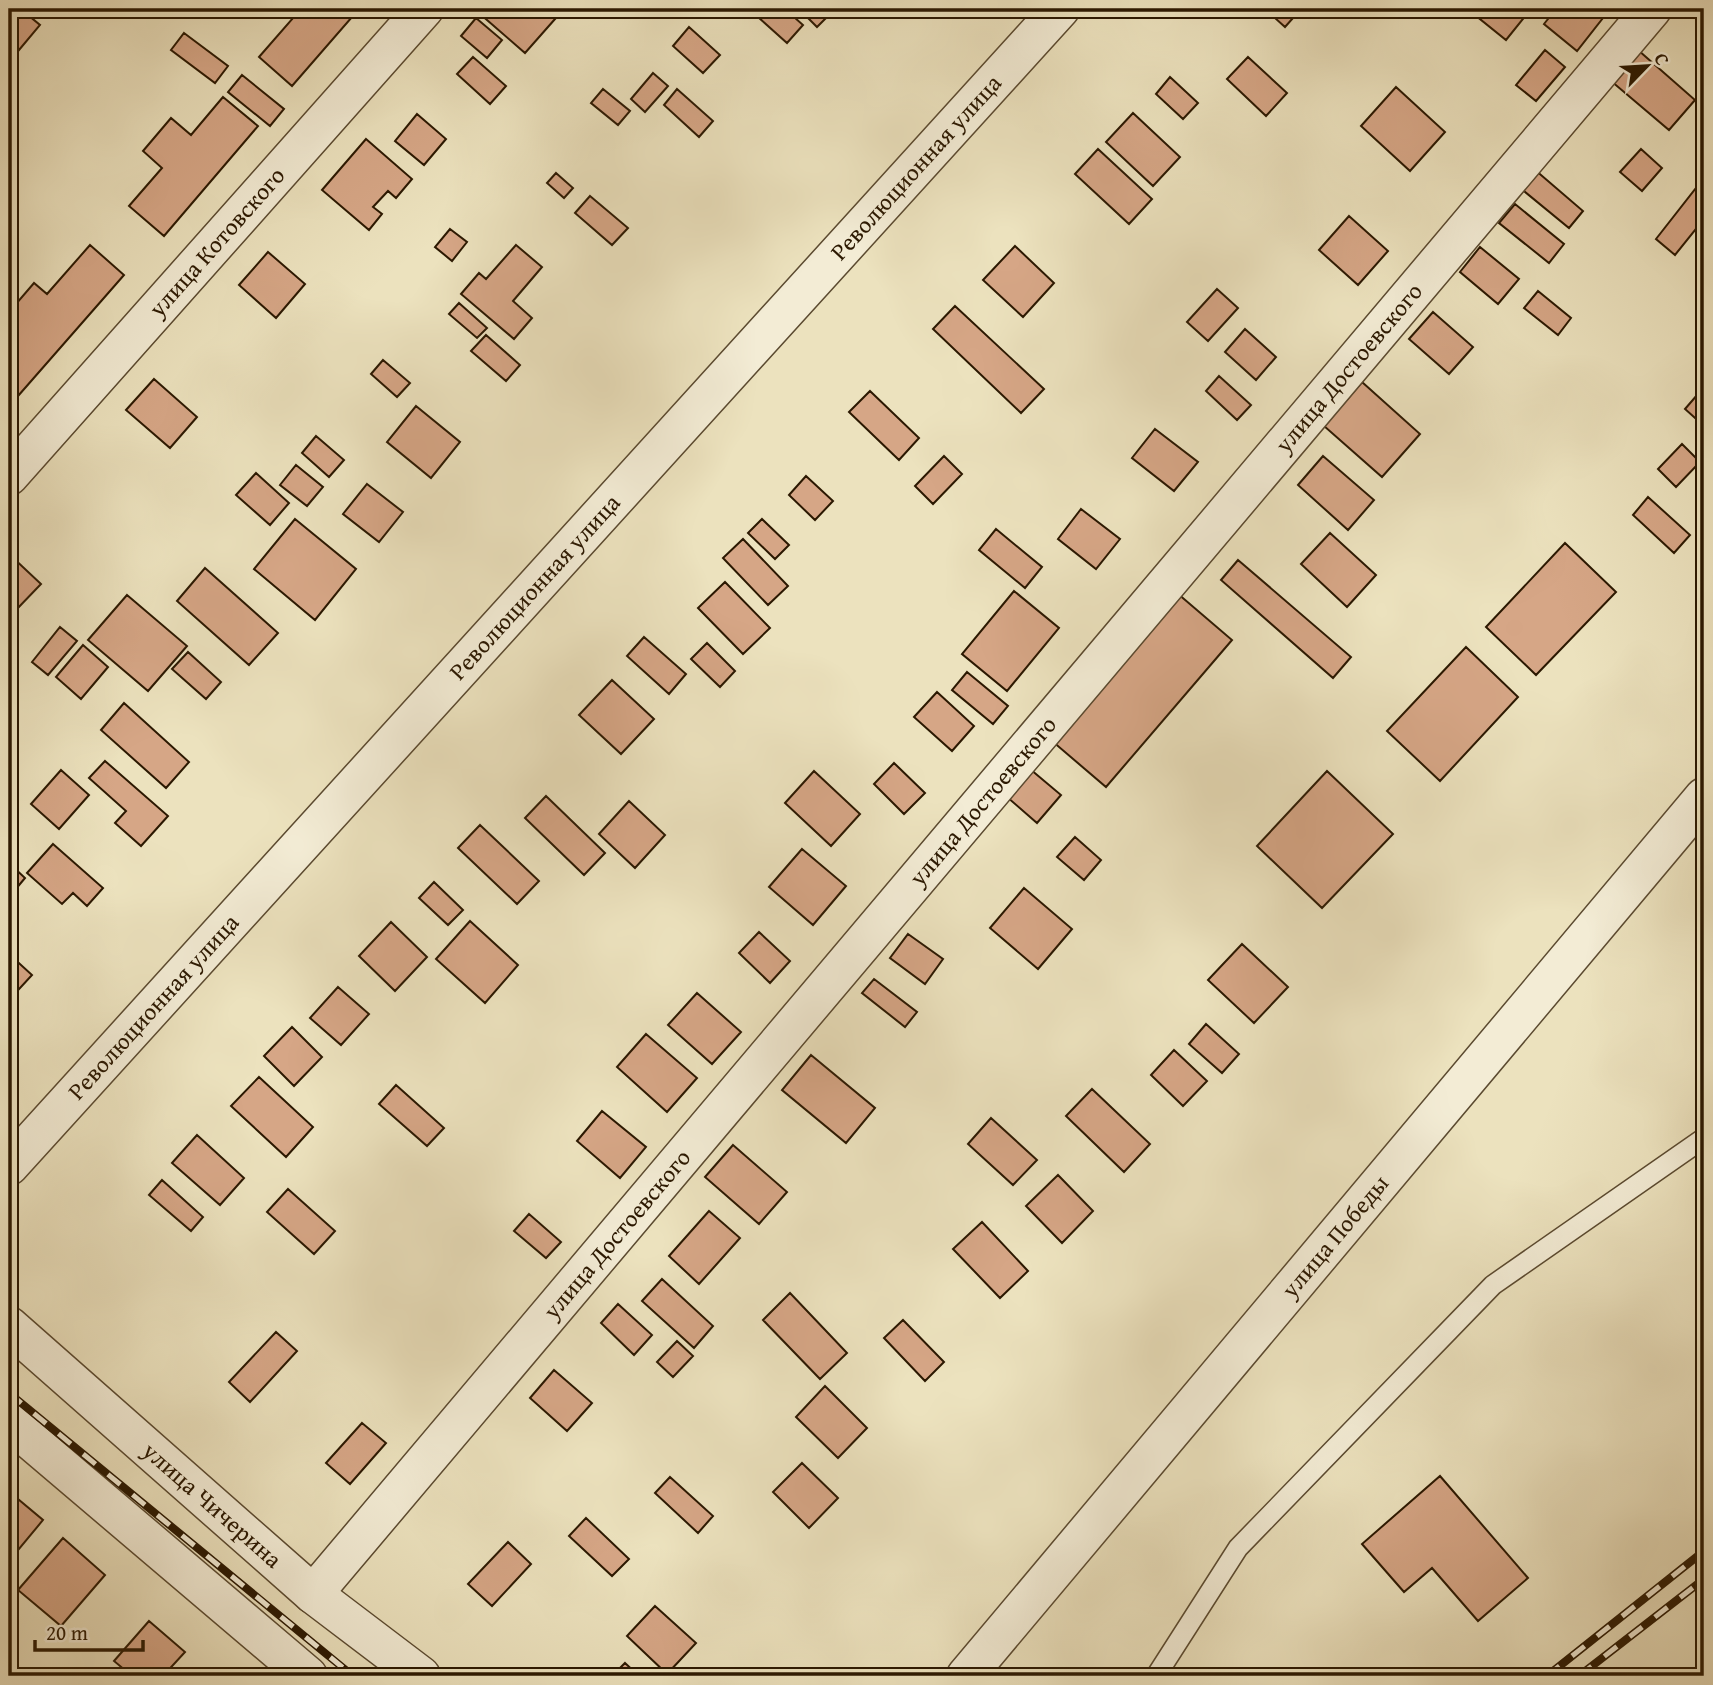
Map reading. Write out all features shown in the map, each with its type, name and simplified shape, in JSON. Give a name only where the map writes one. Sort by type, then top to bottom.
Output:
[{"type":"street","name":"улица Котовского","points":[[9,476],[424,9]]},
{"type":"street","name":"Революционная улица","points":[[9,1166],[1060,9]]},
{"type":"street","name":"улица Достоевского","points":[[313,1594],[1652,9]]},
{"type":"street","name":"улица Победы","points":[[966,1676],[1704,797]]},
{"type":"street","name":"улица Чичерина","points":[[9,1326],[313,1594],[421,1676]]},
{"type":"street","points":[[9,1422],[308,1676]]},
{"type":"lane","points":[[1156,1676],[1238,1548],[1493,1285],[1704,1138]]},
{"type":"building","points":[[9,9],[33,9],[28,15],[40,25],[19,50],[9,42]]},
{"type":"building","points":[[284,9],[359,9],[292,86],[259,57],[294,17]]},
{"type":"building","points":[[482,9],[543,9],[555,19],[525,53],[479,13]]},
{"type":"building","points":[[749,9],[785,9],[803,25],[787,43]]},
{"type":"building","points":[[799,9],[824,9],[830,14],[817,27]]},
{"type":"building","points":[[1265,9],[1301,9],[1285,27]]},
{"type":"building","points":[[1480,9],[1531,9],[1506,40],[1475,15]]},
{"type":"building","points":[[1556,9],[1610,9],[1577,51],[1544,24]]},
{"type":"building","points":[[476,18],[502,40],[487,58],[461,36]]},
{"type":"building","points":[[689,27],[720,55],[703,73],[673,46]]},
{"type":"building","points":[[184,33],[228,66],[215,83],[171,50]]},
{"type":"building","points":[[1545,50],[1565,67],[1536,101],[1516,85]]},
{"type":"building","points":[[1638,50],[1695,100],[1669,130],[1611,81]]},
{"type":"building","points":[[473,57],[506,86],[490,104],[457,74]]},
{"type":"building","points":[[1248,57],[1287,93],[1266,116],[1227,79]]},
{"type":"building","points":[[653,73],[668,86],[645,112],[631,99]]},
{"type":"building","points":[[242,75],[284,109],[270,126],[228,92]]},
{"type":"building","points":[[1170,77],[1198,103],[1183,119],[1156,94]]},
{"type":"building","points":[[1396,87],[1445,132],[1410,171],[1361,126]]},
{"type":"building","points":[[603,89],[630,111],[618,125],[591,103]]},
{"type":"building","points":[[677,89],[713,121],[699,137],[664,105]]},
{"type":"building","points":[[223,97],[258,126],[164,236],[129,206],[162,168],[143,151],[171,118],[191,135]]},
{"type":"building","points":[[1133,113],[1180,157],[1153,186],[1106,142]]},
{"type":"building","points":[[417,114],[446,139],[424,165],[395,141]]},
{"type":"building","points":[[366,139],[412,179],[396,198],[388,191],[373,207],[382,214],[369,230],[322,190]]},
{"type":"building","points":[[1098,149],[1152,199],[1129,224],[1075,174]]},
{"type":"building","points":[[1641,149],[1662,168],[1642,191],[1620,172]]},
{"type":"building","points":[[1534,169],[1583,211],[1569,228],[1519,187]]},
{"type":"building","points":[[556,173],[573,188],[564,198],[547,183]]},
{"type":"building","points":[[1696,188],[1704,195],[1704,219],[1675,255],[1656,239]]},
{"type":"building","points":[[590,196],[628,228],[612,245],[575,213]]},
{"type":"building","points":[[1515,204],[1564,244],[1549,263],[1499,223]]},
{"type":"building","points":[[1349,216],[1388,251],[1358,285],[1319,250]]},
{"type":"building","points":[[450,229],[467,242],[452,261],[435,247]]},
{"type":"building","points":[[90,245],[124,275],[11,404],[9,312],[34,283],[47,294]]},
{"type":"building","points":[[516,245],[542,267],[513,301],[532,318],[514,339],[461,294],[479,273],[486,279]]},
{"type":"building","points":[[1015,246],[1054,283],[1023,317],[983,280]]},
{"type":"building","points":[[1480,247],[1519,279],[1498,304],[1460,272]]},
{"type":"building","points":[[268,252],[305,284],[276,318],[239,285]]},
{"type":"building","points":[[1217,289],[1238,308],[1208,341],[1187,322]]},
{"type":"building","points":[[1538,291],[1571,318],[1558,335],[1524,308]]},
{"type":"building","points":[[459,303],[487,328],[477,338],[449,314]]},
{"type":"building","points":[[955,306],[1044,389],[1021,413],[933,329]]},
{"type":"building","points":[[1433,312],[1473,347],[1449,374],[1409,339]]},
{"type":"building","points":[[1245,329],[1276,357],[1256,380],[1225,352]]},
{"type":"building","points":[[486,335],[520,365],[506,381],[471,351]]},
{"type":"building","points":[[383,360],[410,383],[397,397],[371,374]]},
{"type":"building","points":[[1219,376],[1251,405],[1237,420],[1206,391]]},
{"type":"building","points":[[154,379],[197,417],[170,448],[126,410]]},
{"type":"building","points":[[1362,382],[1420,434],[1382,477],[1324,426]]},
{"type":"building","points":[[1704,387],[1704,426],[1685,409]]},
{"type":"building","points":[[870,391],[919,438],[899,460],[849,412]]},
{"type":"building","points":[[416,406],[460,442],[431,478],[387,442]]},
{"type":"building","points":[[1155,429],[1198,462],[1174,491],[1132,458]]},
{"type":"building","points":[[316,436],[344,460],[329,477],[302,453]]},
{"type":"building","points":[[1682,444],[1700,462],[1676,487],[1658,469]]},
{"type":"building","points":[[944,456],[962,474],[933,504],[915,486]]},
{"type":"building","points":[[1323,456],[1374,500],[1348,530],[1298,485]]},
{"type":"building","points":[[296,465],[323,487],[307,506],[280,485]]},
{"type":"building","points":[[256,473],[289,503],[270,525],[236,495]]},
{"type":"building","points":[[806,476],[833,501],[815,520],[789,495]]},
{"type":"building","points":[[367,484],[403,512],[379,542],[343,514]]},
{"type":"building","points":[[1648,497],[1690,535],[1674,553],[1633,515]]},
{"type":"building","points":[[1081,509],[1120,539],[1096,569],[1058,539]]},
{"type":"building","points":[[295,519],[356,569],[315,620],[254,569]]},
{"type":"building","points":[[762,519],[789,545],[775,559],[748,533]]},
{"type":"building","points":[[996,529],[1042,567],[1025,588],[979,550]]},
{"type":"building","points":[[1330,533],[1376,575],[1347,607],[1301,564]]},
{"type":"building","points":[[743,539],[788,586],[768,605],[723,558]]},
{"type":"building","points":[[1565,543],[1616,592],[1536,675],[1486,627]]},
{"type":"building","points":[[9,554],[41,584],[16,610],[9,603]]},
{"type":"building","points":[[1238,560],[1351,657],[1333,678],[1221,580]]},
{"type":"building","points":[[205,568],[278,633],[249,665],[177,601]]},
{"type":"building","points":[[725,582],[770,628],[743,654],[698,608]]},
{"type":"building","points":[[1014,591],[1059,628],[1007,691],[962,654]]},
{"type":"building","points":[[1177,593],[1232,640],[1106,787],[1052,741]]},
{"type":"building","points":[[127,595],[187,646],[148,691],[88,640]]},
{"type":"building","points":[[60,627],[77,641],[48,675],[32,662]]},
{"type":"building","points":[[644,637],[686,674],[669,694],[627,656]]},
{"type":"building","points":[[707,643],[735,671],[720,687],[691,659]]},
{"type":"building","points":[[83,645],[108,667],[81,699],[56,677]]},
{"type":"building","points":[[1466,647],[1518,697],[1440,781],[1387,731]]},
{"type":"building","points":[[188,652],[221,682],[206,699],[172,669]]},
{"type":"building","points":[[967,672],[1008,706],[993,724],[952,690]]},
{"type":"building","points":[[612,680],[654,719],[621,754],[579,715]]},
{"type":"building","points":[[937,692],[974,726],[952,751],[914,717]]},
{"type":"building","points":[[124,703],[189,762],[166,788],[101,730]]},
{"type":"building","points":[[105,761],[168,816],[141,846],[115,823],[126,811],[89,778]]},
{"type":"building","points":[[894,763],[925,793],[904,814],[874,784]]},
{"type":"building","points":[[1030,769],[1061,795],[1037,823],[1007,797]]},
{"type":"building","points":[[61,770],[89,795],[59,829],[31,804]]},
{"type":"building","points":[[814,771],[860,814],[831,846],[785,803]]},
{"type":"building","points":[[1327,771],[1393,834],[1322,908],[1257,846]]},
{"type":"building","points":[[546,796],[605,853],[584,875],[525,818]]},
{"type":"building","points":[[629,801],[665,835],[635,868],[599,834]]},
{"type":"building","points":[[480,825],[539,881],[517,904],[458,848]]},
{"type":"building","points":[[1075,837],[1101,860],[1084,880],[1057,857]]},
{"type":"building","points":[[53,844],[103,888],[87,906],[73,893],[62,904],[27,873]]},
{"type":"building","points":[[802,849],[846,886],[813,925],[769,887]]},
{"type":"building","points":[[9,863],[25,878],[15,890],[9,885]]},
{"type":"building","points":[[434,882],[463,910],[448,925],[419,898]]},
{"type":"building","points":[[1024,888],[1072,929],[1038,969],[990,928]]},
{"type":"building","points":[[470,921],[518,965],[485,1003],[436,959]]},
{"type":"building","points":[[391,922],[427,957],[395,991],[359,956]]},
{"type":"building","points":[[759,932],[790,961],[770,983],[739,953]]},
{"type":"building","points":[[908,934],[943,959],[925,984],[890,958]]},
{"type":"building","points":[[1242,944],[1288,987],[1254,1023],[1208,980]]},
{"type":"building","points":[[9,954],[32,975],[9,1000]]},
{"type":"building","points":[[874,979],[917,1012],[905,1027],[862,993]]},
{"type":"building","points":[[338,987],[369,1014],[341,1045],[310,1018]]},
{"type":"building","points":[[697,993],[741,1032],[712,1064],[668,1025]]},
{"type":"building","points":[[1206,1024],[1239,1054],[1222,1073],[1189,1044]]},
{"type":"building","points":[[292,1027],[322,1057],[294,1086],[264,1056]]},
{"type":"building","points":[[646,1034],[697,1078],[667,1112],[617,1067]]},
{"type":"building","points":[[1174,1050],[1207,1081],[1183,1106],[1151,1075]]},
{"type":"building","points":[[811,1055],[875,1108],[846,1143],[782,1090]]},
{"type":"building","points":[[259,1077],[313,1127],[286,1157],[231,1106]]},
{"type":"building","points":[[396,1085],[444,1128],[427,1146],[379,1104]]},
{"type":"building","points":[[1092,1089],[1150,1144],[1124,1172],[1066,1116]]},
{"type":"building","points":[[602,1111],[646,1147],[620,1178],[577,1141]]},
{"type":"building","points":[[991,1118],[1037,1160],[1013,1185],[968,1144]]},
{"type":"building","points":[[197,1135],[244,1178],[220,1205],[172,1163]]},
{"type":"building","points":[[733,1145],[787,1192],[759,1224],[705,1177]]},
{"type":"building","points":[[1058,1175],[1093,1211],[1062,1243],[1026,1206]]},
{"type":"building","points":[[162,1180],[203,1217],[191,1231],[149,1195]]},
{"type":"building","points":[[288,1189],[335,1231],[314,1254],[267,1212]]},
{"type":"building","points":[[709,1211],[740,1238],[699,1284],[669,1256]]},
{"type":"building","points":[[529,1214],[561,1242],[546,1258],[514,1231]]},
{"type":"building","points":[[982,1222],[1028,1271],[1000,1298],[953,1249]]},
{"type":"building","points":[[662,1279],[713,1326],[694,1348],[642,1301]]},
{"type":"building","points":[[790,1293],[847,1353],[820,1379],[763,1320]]},
{"type":"building","points":[[618,1304],[652,1335],[634,1355],[601,1323]]},
{"type":"building","points":[[903,1320],[944,1362],[925,1381],[884,1338]]},
{"type":"building","points":[[276,1332],[297,1351],[250,1402],[229,1382]]},
{"type":"building","points":[[677,1341],[693,1356],[673,1377],[657,1362]]},
{"type":"building","points":[[554,1370],[592,1403],[567,1431],[530,1398]]},
{"type":"building","points":[[825,1386],[867,1428],[838,1458],[796,1417]]},
{"type":"building","points":[[362,1423],[386,1443],[350,1484],[326,1463]]},
{"type":"building","points":[[802,1463],[838,1498],[809,1528],[773,1492]]},
{"type":"building","points":[[1440,1476],[1528,1578],[1478,1621],[1432,1568],[1404,1592],[1362,1544]]},
{"type":"building","points":[[670,1477],[713,1516],[698,1533],[655,1493]]},
{"type":"building","points":[[12,1494],[43,1520],[9,1561],[9,1499]]},
{"type":"building","points":[[586,1518],[629,1559],[612,1576],[569,1536]]},
{"type":"building","points":[[63,1538],[105,1575],[61,1626],[18,1590]]},
{"type":"building","points":[[508,1542],[531,1564],[492,1606],[468,1584]]},
{"type":"building","points":[[655,1606],[696,1643],[667,1674],[627,1636]]},
{"type":"building","points":[[149,1621],[185,1652],[163,1676],[132,1676],[114,1661]]},
{"type":"building","points":[[625,1663],[639,1676],[612,1676]]},
{"type":"railway","points":[[9,1393],[353,1676]]},
{"type":"railway","points":[[1547,1676],[1704,1551]]},
{"type":"railway","points":[[1579,1676],[1704,1579]]}]
